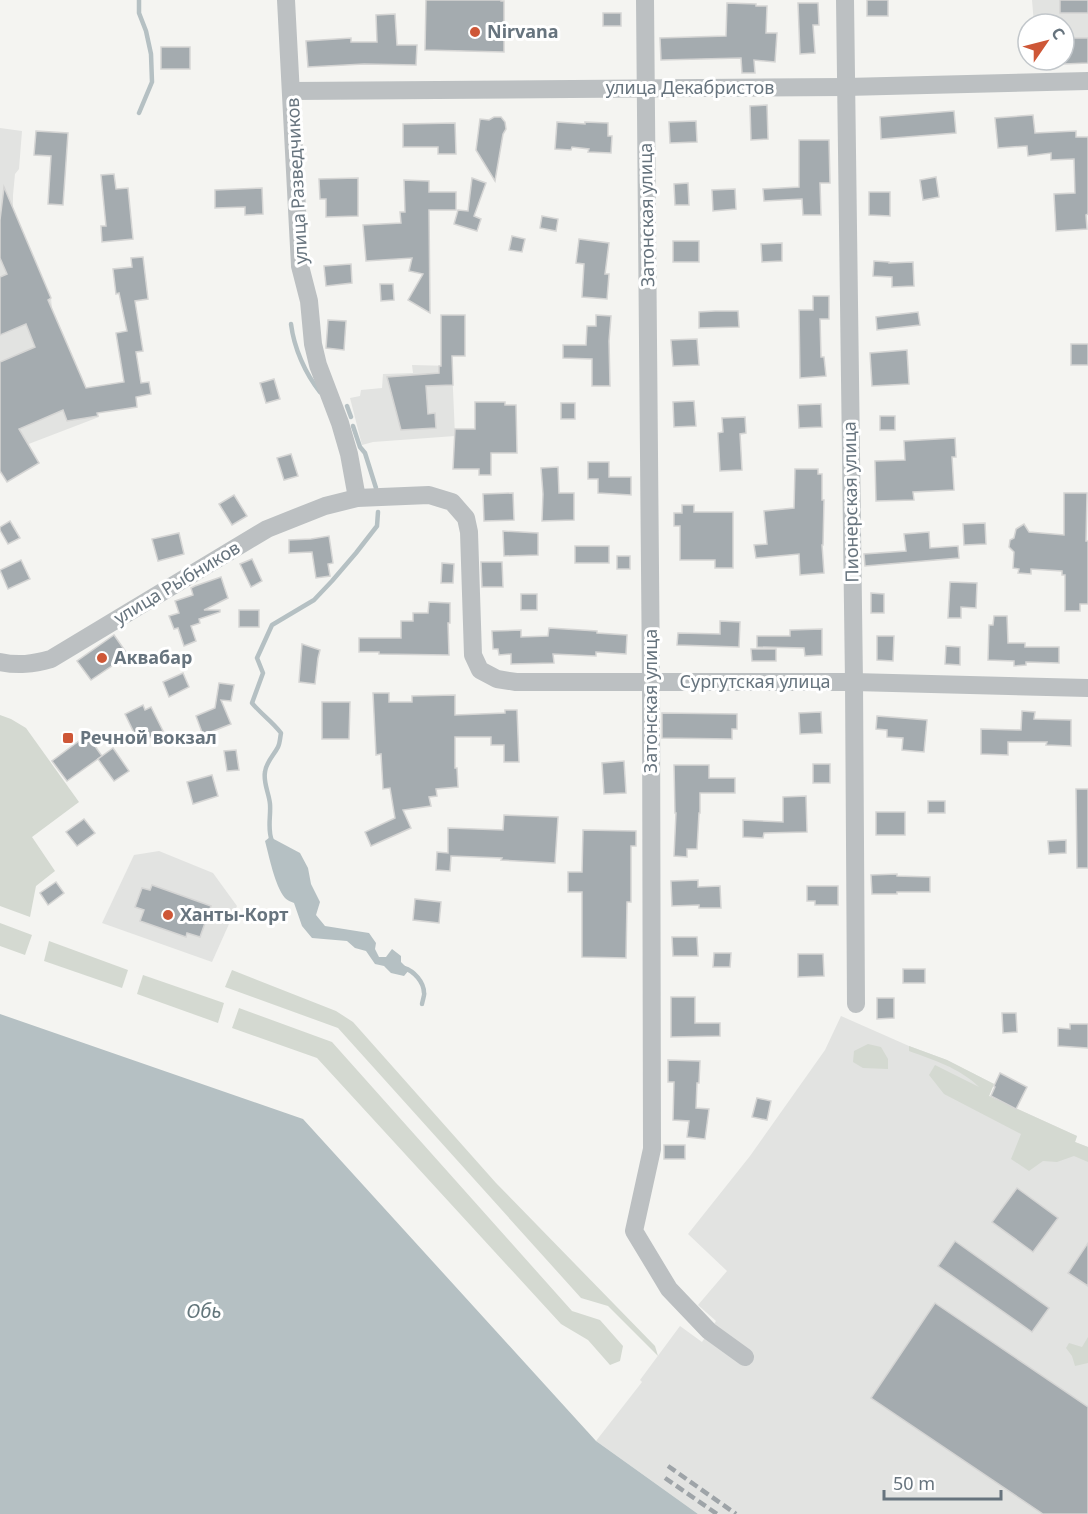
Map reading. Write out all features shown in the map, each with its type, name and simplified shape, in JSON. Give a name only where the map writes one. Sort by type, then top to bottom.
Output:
[{"type":"street","name":"улица Разведчиков","points":[[286,0],[300,266],[309,301],[313,344],[318,365],[340,423],[349,454],[357,498]]},
{"type":"street","name":"Затонская улица","points":[[645,0],[651,682],[652,1149],[634,1231],[669,1289],[709,1331],[745,1357]]},
{"type":"street","name":"Пионерская улица","points":[[844,0],[854,682],[856,1005]]},
{"type":"street","name":"улица Декабристов","points":[[292,91],[846,87],[1088,81]]},
{"type":"street","name":"Сургутская улица","points":[[357,498],[429,495],[452,502],[466,518],[469,532],[473,655],[480,670],[497,679],[516,682],[854,682],[1088,688]]},
{"type":"street","name":"улица Рыбников","points":[[0,662],[13,665],[33,664],[51,659],[267,529],[325,506],[357,498]]},
{"type":"shaded area","points":[[1032,0],[1088,0],[1088,63],[1076,63],[1076,12],[1033,12]]},
{"type":"shaded area","points":[[0,128],[22,131],[19,169],[15,174],[13,209],[99,417],[0,455]]},
{"type":"shaded area","points":[[412,365],[452,366],[455,436],[373,442],[362,445],[350,398],[360,396],[361,390],[382,388],[383,374],[413,373]]},
{"type":"shaded area","points":[[0,715],[26,728],[79,802],[32,837],[55,871],[36,886],[30,917],[0,906]]},
{"type":"shaded area","points":[[159,851],[213,873],[237,906],[212,962],[102,923],[134,855]]},
{"type":"shaded area","points":[[0,923],[32,935],[25,955],[0,946]]},
{"type":"shaded area","points":[[49,941],[128,970],[122,988],[44,961]]},
{"type":"shaded area","points":[[232,970],[336,1011],[353,1022],[496,1183],[655,1346],[658,1356],[608,1306],[581,1298],[338,1028],[225,987]]},
{"type":"shaded area","points":[[143,975],[224,1003],[218,1023],[137,994]]},
{"type":"shaded area","points":[[239,1008],[332,1042],[572,1311],[600,1320],[623,1346],[620,1361],[610,1365],[588,1340],[561,1324],[317,1058],[232,1028]]},
{"type":"shaded area","points":[[841,1016],[947,1060],[994,1084],[989,1096],[1077,1136],[1075,1142],[1088,1147],[1088,1514],[698,1514],[596,1441],[642,1382],[640,1380],[680,1326],[702,1342],[716,1321],[698,1305],[727,1271],[688,1234],[750,1156],[825,1050]]},
{"type":"shaded area","points":[[868,1044],[881,1047],[888,1059],[888,1069],[863,1068],[853,1062],[854,1051]]},
{"type":"shaded area","points":[[909,1046],[947,1060],[994,1084],[989,1096],[1077,1136],[1075,1142],[1088,1147],[1088,1162],[1074,1156],[1057,1162],[1043,1161],[1029,1171],[1011,1159],[1021,1134],[944,1094],[929,1075],[935,1065],[979,1087],[955,1070],[909,1051]]},
{"type":"shaded area","points":[[1088,1337],[1088,1363],[1075,1366],[1066,1348],[1069,1343],[1082,1347]]},
{"type":"water","points":[[270,837],[300,853],[320,902],[316,915],[325,926],[369,933],[376,943],[375,949],[379,957],[386,957],[392,949],[401,956],[401,962],[409,970],[404,976],[391,973],[384,966],[375,964],[366,951],[355,948],[347,941],[312,938],[302,926],[294,903],[285,898],[278,886],[265,841]]},
{"type":"water","name":"Обь","points":[[0,1014],[303,1119],[596,1441],[698,1514],[0,1514]]},
{"type":"building","points":[[426,0],[504,1],[504,52],[425,50]]},
{"type":"building","points":[[867,0],[888,0],[888,16],[867,16]]},
{"type":"building","points":[[1060,0],[1088,0],[1088,13],[1060,12]]},
{"type":"building","points":[[727,3],[767,6],[766,33],[777,33],[775,62],[754,60],[755,73],[742,73],[741,58],[661,60],[660,38],[726,36]]},
{"type":"building","points":[[798,3],[818,3],[819,25],[813,25],[815,53],[800,54]]},
{"type":"building","points":[[603,13],[621,13],[621,26],[603,26]]},
{"type":"building","points":[[395,14],[397,45],[417,45],[416,65],[364,64],[308,67],[306,41],[351,38],[351,42],[377,42],[376,15]]},
{"type":"building","points":[[1076,38],[1088,38],[1088,63],[1076,64]]},
{"type":"building","points":[[161,47],[190,47],[190,69],[161,69]]},
{"type":"building","points":[[767,105],[768,139],[751,140],[750,106]]},
{"type":"building","points":[[954,111],[956,133],[881,139],[880,117]]},
{"type":"building","points":[[1033,115],[1035,133],[1076,131],[1076,137],[1088,137],[1087,229],[1056,231],[1054,194],[1075,193],[1074,159],[1051,160],[1051,153],[1028,156],[1027,146],[998,148],[995,118]]},
{"type":"building","points":[[501,117],[506,129],[503,134],[495,181],[476,150],[480,119],[489,120]]},
{"type":"building","points":[[696,121],[697,142],[670,143],[669,122]]},
{"type":"building","points":[[557,122],[608,123],[608,136],[612,136],[611,153],[588,152],[589,149],[572,147],[571,150],[555,149]]},
{"type":"building","points":[[455,123],[456,154],[438,154],[438,147],[403,147],[403,124]]},
{"type":"building","points":[[36,131],[68,133],[63,205],[48,204],[51,156],[34,155]]},
{"type":"building","points":[[799,140],[829,140],[830,183],[820,183],[821,215],[803,215],[802,199],[764,201],[763,189],[799,187]]},
{"type":"building","points":[[114,174],[116,189],[128,188],[133,239],[102,242],[101,226],[106,226],[101,175]]},
{"type":"building","points":[[936,177],[939,197],[923,200],[920,180]]},
{"type":"building","points":[[358,178],[358,216],[326,217],[326,199],[320,199],[319,179]]},
{"type":"building","points":[[472,178],[486,183],[474,216],[481,219],[477,231],[454,224],[458,210],[468,211]]},
{"type":"building","points":[[404,180],[429,181],[429,192],[456,192],[456,210],[429,210],[430,313],[408,300],[423,274],[409,271],[412,258],[366,261],[363,225],[401,223],[400,212],[405,212]]},
{"type":"building","points":[[688,183],[689,205],[675,205],[674,184]]},
{"type":"building","points":[[4,187],[51,298],[48,300],[86,388],[124,382],[116,333],[127,331],[119,293],[116,294],[113,269],[132,267],[131,258],[143,257],[148,299],[135,301],[143,351],[136,352],[141,383],[149,382],[151,394],[136,397],[137,407],[97,413],[98,416],[67,421],[63,410],[19,429],[39,463],[7,482],[0,471],[0,362],[35,347],[26,324],[0,335],[0,277],[7,274],[0,258],[0,220]]},
{"type":"building","points":[[262,188],[263,214],[245,215],[245,207],[215,208],[215,190]]},
{"type":"building","points":[[735,189],[736,209],[713,211],[712,190]]},
{"type":"building","points":[[869,192],[890,192],[890,216],[869,215]]},
{"type":"building","points":[[542,216],[558,219],[556,231],[540,228]]},
{"type":"building","points":[[512,236],[525,239],[522,252],[509,250]]},
{"type":"building","points":[[579,239],[609,243],[605,274],[609,274],[607,299],[582,297],[584,264],[576,263]]},
{"type":"building","points":[[673,241],[699,241],[699,262],[673,262]]},
{"type":"building","points":[[782,243],[782,261],[762,262],[761,244]]},
{"type":"building","points":[[874,261],[913,262],[914,286],[892,287],[892,277],[873,276]]},
{"type":"building","points":[[351,264],[352,283],[326,286],[324,266]]},
{"type":"building","points":[[380,284],[393,284],[394,300],[381,301]]},
{"type":"building","points":[[813,296],[829,296],[829,319],[820,319],[821,357],[824,357],[826,376],[800,378],[799,310],[813,310]]},
{"type":"building","points":[[738,311],[739,327],[699,328],[699,312]]},
{"type":"building","points":[[918,312],[920,325],[877,330],[876,317]]},
{"type":"building","points":[[441,315],[465,315],[465,356],[452,356],[453,385],[426,386],[428,414],[435,413],[436,428],[401,430],[387,377],[439,373]]},
{"type":"building","points":[[596,315],[611,316],[610,386],[592,386],[592,359],[563,358],[563,345],[586,345],[587,326],[596,326]]},
{"type":"building","points":[[328,320],[346,321],[344,350],[326,348]]},
{"type":"building","points":[[697,339],[699,365],[673,366],[671,340]]},
{"type":"building","points":[[1071,344],[1088,344],[1088,365],[1071,365]]},
{"type":"building","points":[[907,350],[909,384],[872,386],[870,353]]},
{"type":"building","points":[[274,379],[280,399],[266,403],[260,383]]},
{"type":"building","points":[[694,401],[696,426],[674,427],[673,402]]},
{"type":"building","points":[[475,402],[505,402],[505,405],[516,405],[517,453],[491,453],[491,475],[479,475],[479,469],[453,469],[455,429],[475,429]]},
{"type":"building","points":[[561,403],[575,403],[575,419],[561,419]]},
{"type":"building","points":[[821,404],[822,427],[799,428],[798,405]]},
{"type":"building","points":[[880,416],[895,416],[895,430],[880,430]]},
{"type":"building","points":[[745,417],[746,433],[740,434],[742,470],[720,471],[718,433],[723,432],[722,418]]},
{"type":"building","points":[[955,438],[956,457],[952,457],[954,490],[913,492],[914,500],[876,501],[875,461],[905,460],[904,441]]},
{"type":"building","points":[[291,454],[298,476],[284,480],[277,458]]},
{"type":"building","points":[[588,462],[609,462],[609,477],[631,477],[631,495],[598,493],[598,479],[588,479]]},
{"type":"building","points":[[558,467],[559,493],[574,493],[574,520],[542,521],[541,468]]},
{"type":"building","points":[[795,469],[818,469],[818,474],[822,474],[824,573],[800,575],[799,554],[756,558],[754,545],[767,544],[764,511],[794,508]]},
{"type":"building","points":[[513,493],[514,520],[484,521],[483,494]]},
{"type":"building","points":[[1064,493],[1087,493],[1088,604],[1080,604],[1080,611],[1065,611],[1065,575],[1062,575],[1062,571],[1031,569],[1031,574],[1018,573],[1019,569],[1013,568],[1014,552],[1009,547],[1016,529],[1024,524],[1029,532],[1064,535]]},
{"type":"building","points":[[234,495],[247,516],[232,525],[219,504]]},
{"type":"building","points":[[682,505],[694,505],[694,512],[733,512],[733,568],[715,568],[715,560],[680,560],[680,526],[674,526],[674,513],[682,513]]},
{"type":"building","points":[[10,521],[20,538],[8,544],[0,527]]},
{"type":"building","points":[[985,523],[986,544],[964,545],[963,524]]},
{"type":"building","points":[[503,531],[538,533],[538,555],[504,556]]},
{"type":"building","points":[[929,532],[930,548],[958,546],[959,558],[865,566],[864,554],[906,551],[904,534]]},
{"type":"building","points":[[179,533],[184,554],[158,561],[152,539]]},
{"type":"building","points":[[329,536],[333,563],[328,564],[330,576],[316,578],[312,552],[289,553],[289,540]]},
{"type":"building","points":[[575,546],[609,546],[609,563],[575,563]]},
{"type":"building","points":[[617,556],[630,556],[630,569],[617,569]]},
{"type":"building","points":[[252,559],[262,581],[251,587],[240,564]]},
{"type":"building","points":[[21,560],[30,579],[8,589],[0,570]]},
{"type":"building","points":[[481,562],[502,562],[503,587],[482,587]]},
{"type":"building","points":[[442,563],[454,564],[453,583],[441,583]]},
{"type":"building","points":[[221,577],[228,598],[204,610],[220,610],[220,612],[199,619],[200,623],[191,626],[196,641],[184,646],[178,628],[174,629],[169,616],[179,613],[175,601],[193,595],[191,588]]},
{"type":"building","points":[[950,582],[977,583],[976,608],[961,607],[961,618],[948,618]]},
{"type":"building","points":[[871,593],[884,594],[884,613],[871,613]]},
{"type":"building","points":[[521,594],[537,594],[537,610],[521,610]]},
{"type":"building","points":[[429,602],[450,603],[449,655],[359,652],[359,638],[401,638],[401,621],[413,621],[413,613],[428,613]]},
{"type":"building","points":[[239,610],[259,610],[259,627],[239,627]]},
{"type":"building","points":[[994,616],[1007,616],[1008,643],[1025,643],[1025,647],[1059,647],[1059,663],[1026,662],[1026,665],[1014,666],[1014,661],[988,660],[989,625],[993,625]]},
{"type":"building","points":[[720,621],[740,622],[739,647],[677,645],[678,633],[720,634]]},
{"type":"building","points":[[549,628],[627,635],[626,654],[596,652],[596,656],[553,654],[554,663],[511,664],[511,654],[499,655],[498,649],[493,649],[492,631],[521,630],[521,637],[548,636]]},
{"type":"building","points":[[822,629],[822,655],[805,656],[804,648],[757,647],[757,636],[790,636],[790,630]]},
{"type":"building","name":"Аквабар","points":[[114,635],[128,655],[91,680],[77,661]]},
{"type":"building","points":[[877,636],[894,636],[893,661],[877,660]]},
{"type":"building","points":[[302,644],[320,650],[315,684],[299,682]]},
{"type":"building","points":[[946,646],[960,647],[960,665],[945,664]]},
{"type":"building","points":[[751,649],[776,649],[776,661],[752,661]]},
{"type":"building","points":[[183,673],[189,687],[169,697],[163,682]]},
{"type":"building","points":[[219,683],[234,685],[231,701],[221,700],[231,724],[203,735],[196,716],[215,708]]},
{"type":"building","points":[[373,693],[389,693],[389,702],[412,702],[412,696],[455,695],[455,715],[505,713],[505,710],[517,710],[519,762],[504,762],[504,745],[491,745],[491,737],[455,737],[455,768],[457,768],[458,787],[436,789],[437,796],[429,797],[431,806],[403,810],[411,828],[371,846],[365,832],[395,818],[390,788],[383,789],[381,754],[376,755]]},
{"type":"building","points":[[322,702],[350,702],[349,739],[322,739]]},
{"type":"building","points":[[143,705],[145,710],[151,707],[163,731],[139,743],[125,714]]},
{"type":"building","points":[[1022,711],[1035,712],[1034,719],[1071,720],[1071,746],[1046,745],[1047,742],[1008,742],[1008,755],[981,754],[981,729],[1021,730]]},
{"type":"building","points":[[821,712],[822,733],[800,734],[799,713]]},
{"type":"building","points":[[662,713],[737,714],[737,729],[732,729],[732,739],[662,738]]},
{"type":"building","points":[[877,716],[927,720],[924,752],[902,750],[903,738],[887,737],[887,730],[876,729]]},
{"type":"building","points":[[87,735],[102,756],[67,781],[52,761]]},
{"type":"building","points":[[113,748],[129,771],[114,781],[98,759]]},
{"type":"building","points":[[236,750],[239,770],[227,771],[224,751]]},
{"type":"building","points":[[624,761],[626,793],[604,794],[602,763]]},
{"type":"building","points":[[813,764],[830,764],[830,783],[813,783]]},
{"type":"building","points":[[674,765],[709,765],[709,778],[735,778],[735,793],[700,793],[697,849],[687,849],[687,857],[674,856],[676,813]]},
{"type":"building","points":[[212,775],[218,796],[193,804],[187,782]]},
{"type":"building","points":[[1076,789],[1088,789],[1088,868],[1077,868]]},
{"type":"building","points":[[806,796],[807,832],[764,833],[763,838],[743,837],[743,820],[783,822],[783,797]]},
{"type":"building","points":[[928,801],[945,801],[945,813],[928,813]]},
{"type":"building","points":[[876,812],[905,812],[905,835],[876,835]]},
{"type":"building","points":[[504,815],[558,817],[555,863],[451,856],[450,871],[436,870],[437,852],[448,853],[448,828],[503,830]]},
{"type":"building","points":[[84,819],[95,833],[77,846],[66,832]]},
{"type":"building","points":[[583,830],[636,831],[636,846],[631,846],[631,902],[627,902],[626,958],[582,957],[582,892],[568,892],[568,872],[582,872]]},
{"type":"building","points":[[1066,840],[1066,853],[1049,854],[1048,841]]},
{"type":"building","points":[[897,874],[897,876],[930,877],[930,892],[872,894],[871,875]]},
{"type":"building","points":[[698,880],[698,887],[720,886],[721,908],[699,908],[699,905],[672,906],[671,881]]},
{"type":"building","points":[[56,882],[64,893],[48,905],[40,893]]},
{"type":"building","name":"Ханты-Корт","points":[[152,885],[211,906],[200,937],[187,933],[186,937],[140,921],[144,910],[135,907],[142,888],[150,890]]},
{"type":"building","points":[[807,886],[838,886],[838,905],[815,905],[815,901],[807,901]]},
{"type":"building","points":[[415,899],[441,902],[439,923],[413,920]]},
{"type":"building","points":[[672,937],[697,937],[698,956],[673,956]]},
{"type":"building","points":[[714,953],[731,953],[730,967],[713,967]]},
{"type":"building","points":[[798,954],[823,954],[824,976],[798,977]]},
{"type":"building","points":[[903,969],[925,969],[925,983],[903,983]]},
{"type":"building","points":[[671,997],[695,997],[695,1023],[720,1023],[720,1036],[671,1037]]},
{"type":"building","points":[[877,998],[894,998],[894,1018],[877,1019]]},
{"type":"building","points":[[1002,1013],[1016,1013],[1017,1032],[1003,1033]]},
{"type":"building","points":[[1070,1024],[1088,1024],[1088,1048],[1058,1046],[1058,1028],[1070,1029]]},
{"type":"building","points":[[668,1060],[700,1061],[696,1108],[709,1109],[705,1139],[687,1137],[689,1121],[673,1120],[674,1082],[668,1082]]},
{"type":"building","points":[[1000,1073],[1027,1087],[1016,1109],[991,1096]]},
{"type":"building","points":[[757,1098],[771,1101],[767,1120],[752,1117]]},
{"type":"building","points":[[664,1145],[685,1145],[685,1159],[664,1159]]},
{"type":"building","points":[[1017,1188],[1058,1218],[1033,1252],[992,1222]]},
{"type":"building","points":[[955,1241],[1049,1308],[1032,1332],[938,1266]]},
{"type":"building","points":[[1088,1243],[1088,1286],[1068,1273]]},
{"type":"building","points":[[935,1303],[1088,1407],[1088,1514],[1043,1514],[871,1398]]},
{"type":"waterway","points":[[139,0],[139,13],[151,54],[152,82],[139,113]]},
{"type":"waterway","points":[[291,324],[301,360],[320,392]]},
{"type":"waterway","points":[[347,406],[351,417]]},
{"type":"waterway","points":[[353,426],[360,447],[365,453],[376,488]]},
{"type":"waterway","points":[[272,841],[269,827],[270,804],[265,776],[267,765],[279,745],[281,733],[252,703],[263,673],[257,658],[272,625],[314,600],[332,581],[377,526],[378,512]]},
{"type":"waterway","points":[[404,968],[415,974],[420,981],[424,993],[422,1004]]},
{"type":"railway","points":[[668,1466],[736,1514]]},
{"type":"railway","points":[[665,1478],[717,1514]]},
{"type":"place","name":"Nirvana","points":[[475,32]]},
{"type":"place","name":"Аквабар","points":[[102,658]]},
{"type":"place","name":"Речной вокзал","points":[[68,738]]},
{"type":"place","name":"Ханты-Корт","points":[[168,915]]}]
